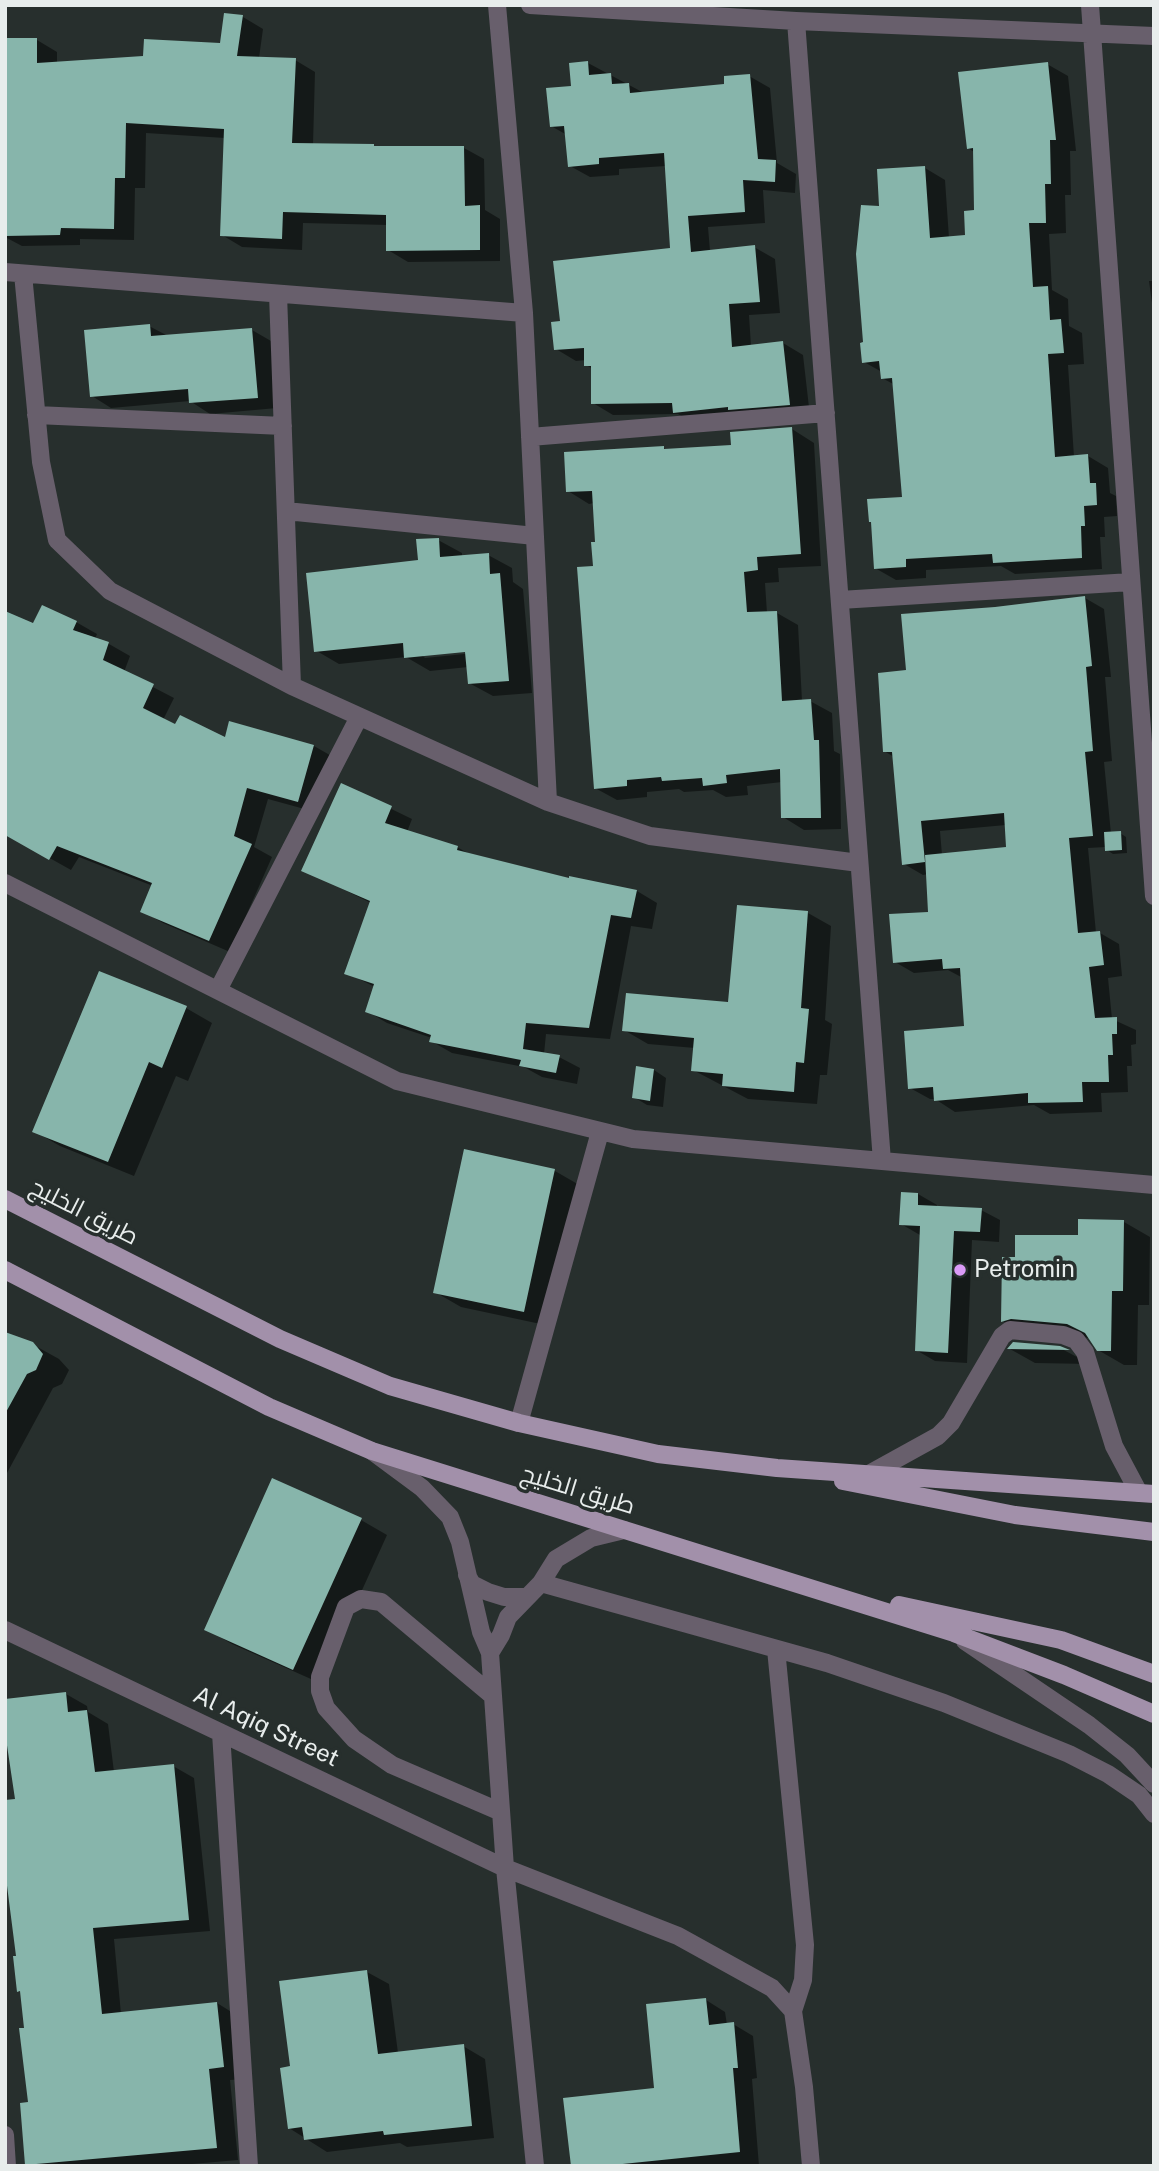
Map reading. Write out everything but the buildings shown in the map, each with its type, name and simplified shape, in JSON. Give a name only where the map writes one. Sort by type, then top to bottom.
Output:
[{"type":"main road","name":"طريق الخليج","points":[[5,1199],[280,1339],[390,1386],[519,1423],[658,1454],[777,1468],[1147,1493]]},
{"type":"main road","name":"طريق الخليج","points":[[5,1270],[269,1408],[372,1451],[954,1633],[1064,1675],[1154,1714]]},
{"type":"main road","points":[[777,1468],[1014,1515],[1154,1532]]},
{"type":"main road","points":[[789,1581],[1061,1640],[1154,1674]]},
{"type":"street","points":[[497,5],[524,313],[548,802]]},
{"type":"street","points":[[530,5],[796,21],[1154,36]]},
{"type":"street","points":[[1090,5],[1131,582],[1147,698],[1154,896]]},
{"type":"street","points":[[796,21],[882,1161]]},
{"type":"street","points":[[524,313],[14,273],[41,462],[57,540],[110,591],[292,686],[548,802],[650,836],[859,863]]},
{"type":"street","points":[[278,294],[292,686]]},
{"type":"street","points":[[530,437],[826,413]]},
{"type":"street","points":[[36,415],[282,426]]},
{"type":"street","points":[[286,511],[535,536]]},
{"type":"street","points":[[840,600],[1131,582]]},
{"type":"street","points":[[218,990],[359,717]]},
{"type":"street","points":[[5,883],[397,1081],[633,1139],[1154,1185]]},
{"type":"street","points":[[519,1423],[600,1132]]},
{"type":"street","points":[[871,1473],[938,1436],[951,1423],[1002,1336],[1010,1330],[1063,1335],[1076,1340],[1085,1352],[1114,1446],[1147,1493]]},
{"type":"street","points":[[372,1451],[422,1488],[450,1517],[460,1542],[481,1632],[489,1653],[505,1868],[535,2166]]},
{"type":"street","points":[[489,1653],[501,1635],[508,1617],[541,1583],[556,1559],[592,1538],[624,1530]]},
{"type":"street","points":[[467,1576],[472,1584],[488,1592],[505,1597],[525,1597]]},
{"type":"street","points":[[541,1583],[827,1663],[944,1703],[1069,1754],[1108,1774],[1139,1795],[1154,1814]]},
{"type":"street","points":[[493,1696],[381,1602],[361,1599],[346,1607],[320,1677],[320,1691],[326,1708],[354,1739],[392,1765],[501,1812]]},
{"type":"street","name":"Al Aqiq Street","points":[[5,1630],[505,1868],[678,1936],[772,1988],[793,2011]]},
{"type":"street","points":[[954,1633],[1089,1725],[1127,1755],[1154,1784]]},
{"type":"street","points":[[776,1649],[805,1945],[803,1980],[793,2011],[804,2087],[811,2166]]},
{"type":"street","points":[[221,1733],[249,2166]]},
{"type":"street","points":[[5,2135],[7,2166]]},
{"type":"place","name":"Petromin","points":[[960,1270]]}]
